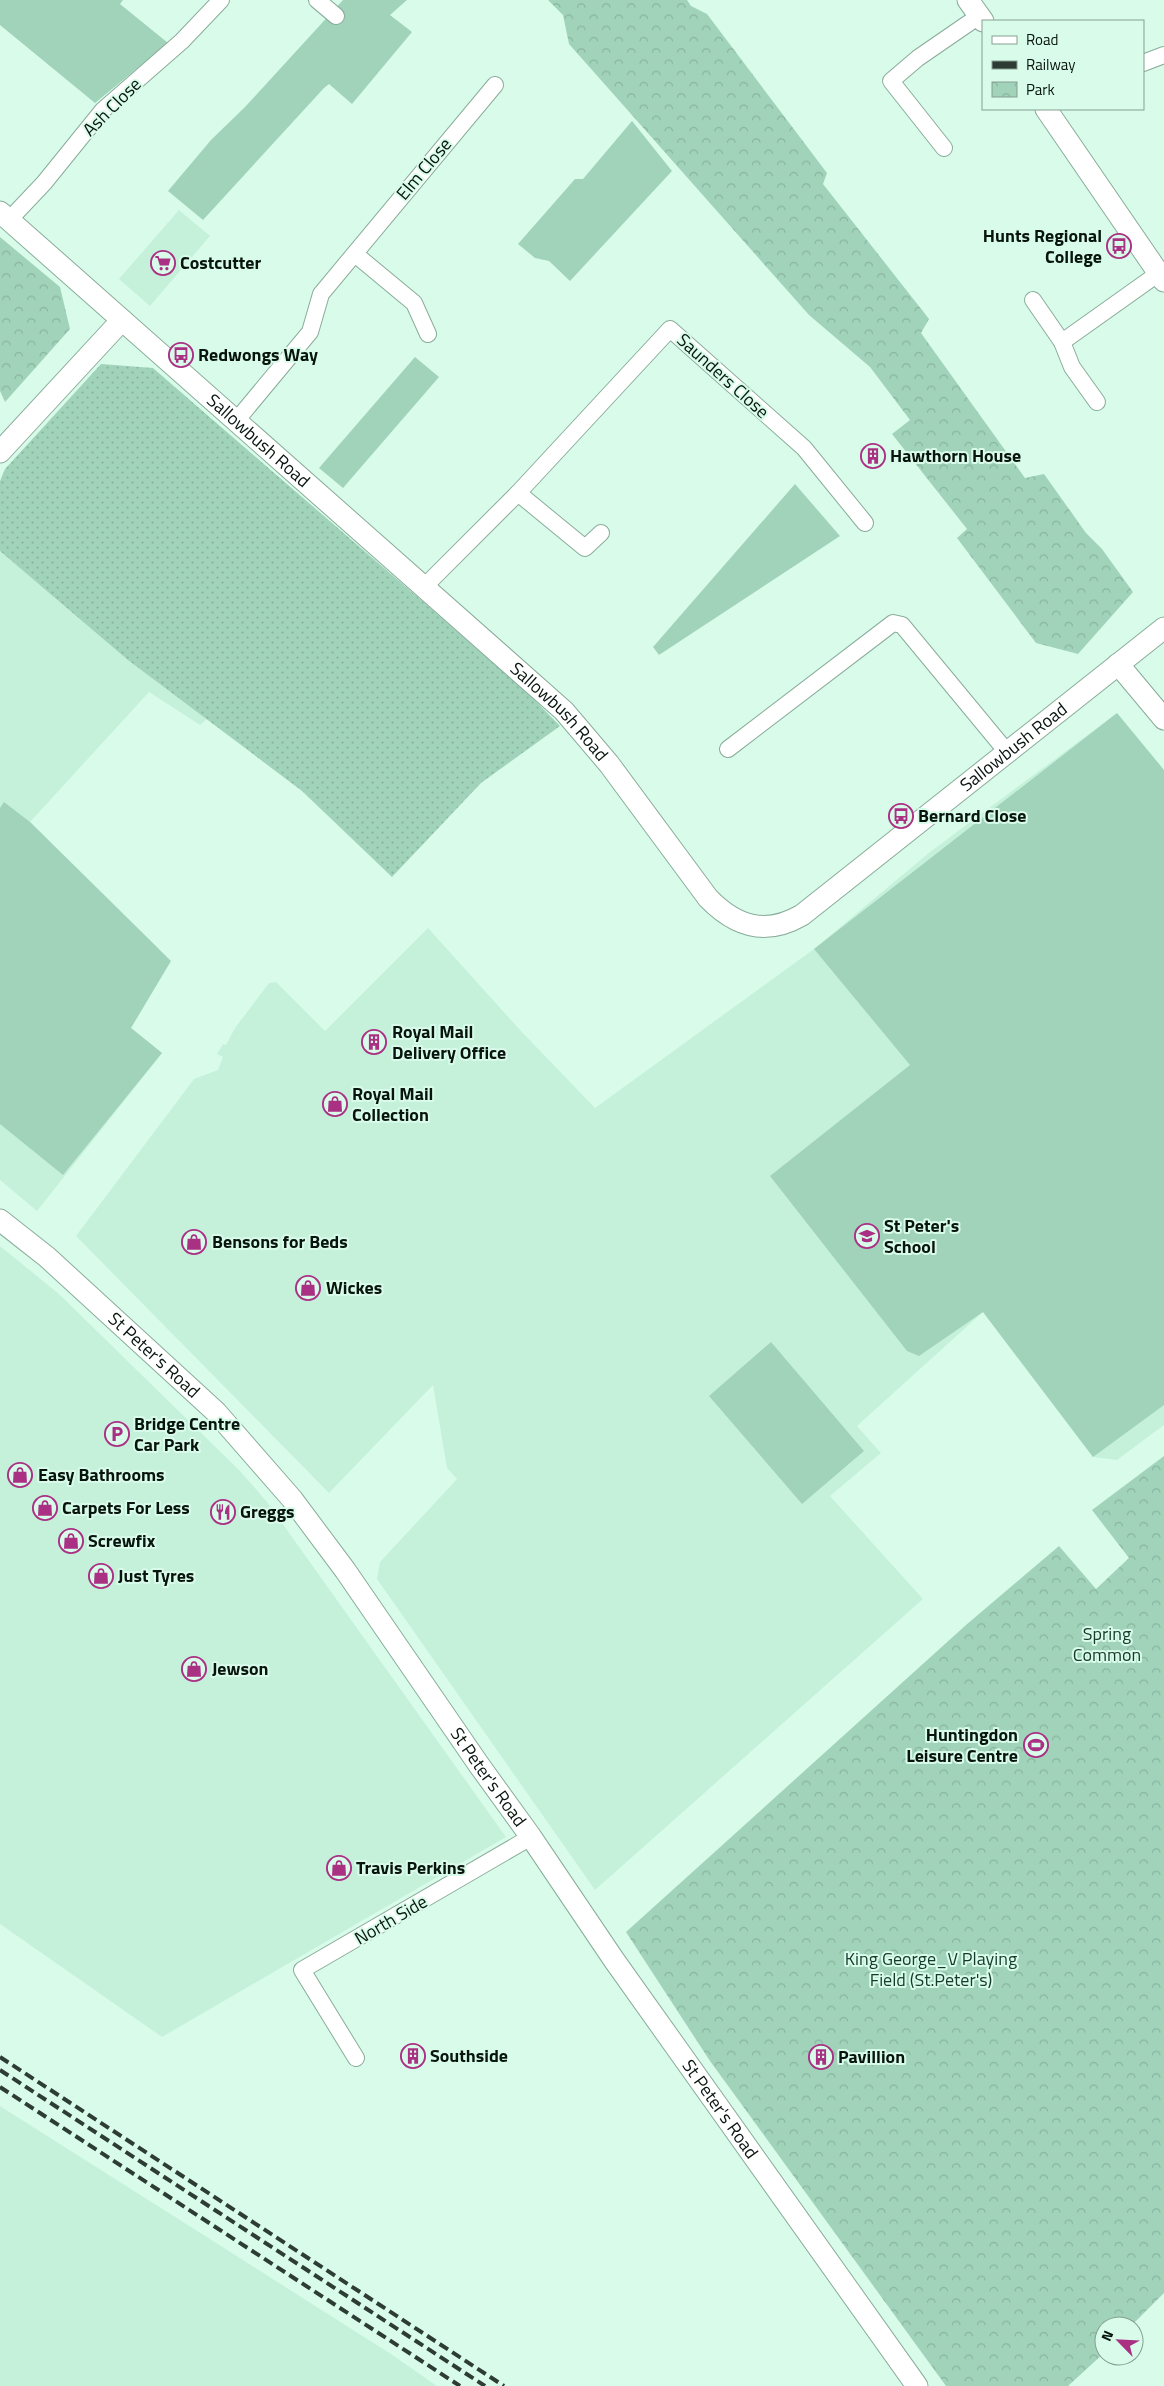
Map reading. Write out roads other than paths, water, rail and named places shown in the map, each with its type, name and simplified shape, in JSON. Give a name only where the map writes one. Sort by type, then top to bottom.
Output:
[{"type":"street","name":"Ash Close","points":[[5,216],[44,183],[103,110],[182,41],[221,0]]},
{"type":"street","points":[[317,0],[336,16]]},
{"type":"street","points":[[944,148],[891,81],[977,12]]},
{"type":"street","points":[[1144,63],[1164,55]]},
{"type":"street","name":"Elm Close","points":[[236,421],[310,332],[321,294],[495,85]]},
{"type":"street","points":[[1054,112],[1161,277],[1062,342]]},
{"type":"street","name":"Sallowbush Road","points":[[5,216],[564,711],[609,764],[708,898],[723,914],[739,922],[772,927],[786,924],[802,915],[1164,628]]},
{"type":"street","points":[[355,254],[414,303],[428,334]]},
{"type":"street","points":[[1033,300],[1062,342],[1072,367],[1097,402]]},
{"type":"street","points":[[0,452],[122,320]]},
{"type":"street","name":"Saunders Close","points":[[424,587],[518,493],[670,329],[804,448],[865,523]]},
{"type":"street","points":[[518,493],[585,548],[601,533]]},
{"type":"street","points":[[728,749],[893,623],[902,626],[1007,752]]},
{"type":"street","points":[[1118,664],[1164,719]]},
{"type":"street","name":"St Peter's Road","points":[[0,1220],[48,1257],[216,1412],[292,1499],[345,1570],[479,1765],[532,1836],[614,1960],[917,2386]]},
{"type":"street","name":"North Side","points":[[356,2058],[302,1970],[532,1836]]},
{"type":"railway","points":[[0,2057],[504,2386]]},
{"type":"railway","points":[[0,2070],[485,2386]]},
{"type":"railway","points":[[0,2087],[460,2386]]},
{"type":"place","name":"Hunts Regional College","points":[[1119,246]]},
{"type":"place","name":"Costcutter","points":[[163,263]]},
{"type":"place","name":"Redwongs Way","points":[[181,355]]},
{"type":"place","name":"Hawthorn House","points":[[873,456]]},
{"type":"place","name":"Bernard Close","points":[[901,816]]},
{"type":"place","name":"Royal Mail Delivery Office","points":[[374,1042]]},
{"type":"place","name":"Royal Mail Collection","points":[[335,1104]]},
{"type":"place","name":"St Peter's School","points":[[867,1236]]},
{"type":"place","name":"Bensons for Beds","points":[[194,1242]]},
{"type":"place","name":"Wickes","points":[[308,1288]]},
{"type":"place","name":"Bridge Centre Car Park","points":[[117,1434]]},
{"type":"place","name":"Easy Bathrooms","points":[[20,1475]]},
{"type":"place","name":"Carpets For Less","points":[[45,1508]]},
{"type":"place","name":"Greggs","points":[[223,1512]]},
{"type":"place","name":"Screwfix","points":[[71,1541]]},
{"type":"place","name":"Just Tyres","points":[[101,1576]]},
{"type":"place","name":"Jewson","points":[[194,1669]]},
{"type":"place","name":"Huntingdon Leisure Centre","points":[[1036,1745]]},
{"type":"place","name":"Travis Perkins","points":[[339,1868]]},
{"type":"place","name":"Southside","points":[[413,2056]]},
{"type":"place","name":"Pavillion","points":[[821,2057]]},
{"type":"park label","name":"Spring Common","points":[[1107,1644]]},
{"type":"park label","name":"King George_V Playing Field (St.Peter's)","points":[[931,1969]]}]
